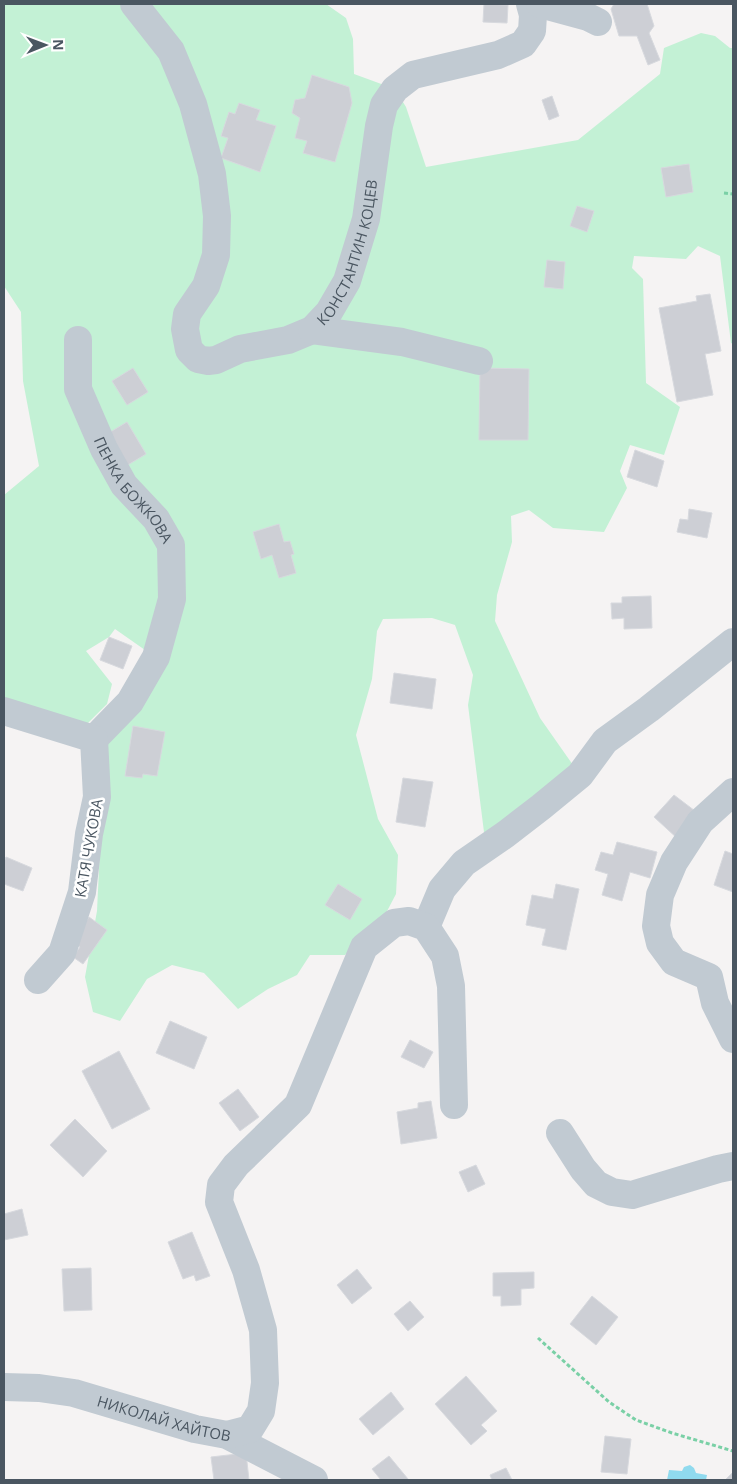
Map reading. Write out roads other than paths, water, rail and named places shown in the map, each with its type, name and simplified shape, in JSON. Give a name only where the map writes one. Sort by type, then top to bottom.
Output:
[{"type":"street","name":"КОНСТАНТИН КОЦЕВ","points":[[134,4],[171,51],[193,104],[212,174],[216,195],[216,255],[206,286],[187,314],[185,337],[189,350],[198,359],[208,361],[216,360],[240,349],[288,340],[312,330],[329,312],[347,281],[366,219],[379,126],[384,105],[395,89],[414,75],[498,55],[523,44],[532,31],[533,15],[530,4]]},
{"type":"street","points":[[540,4],[588,17],[598,22]]},
{"type":"street","points":[[312,330],[402,342],[479,361]]},
{"type":"street","name":"ПЕНКА БОЖКОВА","points":[[78,340],[78,389],[104,449],[124,485],[156,519],[171,545],[172,599],[156,658],[130,702],[94,739]]},
{"type":"street","points":[[426,927],[442,889],[464,863],[506,834],[580,776],[604,741],[649,709],[733,642]]},
{"type":"street","points":[[4,711],[94,739]]},
{"type":"street","name":"КАТЯ ЧУКОВА","points":[[38,980],[62,953],[82,892],[88,834],[98,797],[94,739]]},
{"type":"street","points":[[733,792],[700,822],[674,862],[660,895],[656,926],[660,943],[674,962],[709,977],[715,1004],[733,1039]]},
{"type":"street","points":[[227,1434],[250,1429],[260,1411],[265,1383],[264,1330],[246,1270],[219,1202],[221,1185],[236,1165],[298,1105],[364,947],[394,923],[409,921],[426,927],[445,956],[451,986],[454,1104]]},
{"type":"street","points":[[560,1133],[583,1169],[596,1184],[612,1192],[632,1195],[733,1166]]},
{"type":"street","name":"НИКОЛАЙ ХАЙТОВ","points":[[4,1387],[39,1388],[74,1393],[195,1429],[227,1434],[314,1480]]},
{"type":"water","points":[[690,1465],[696,1473],[707,1475],[706,1480],[667,1480],[669,1470],[682,1471],[684,1467]]}]
